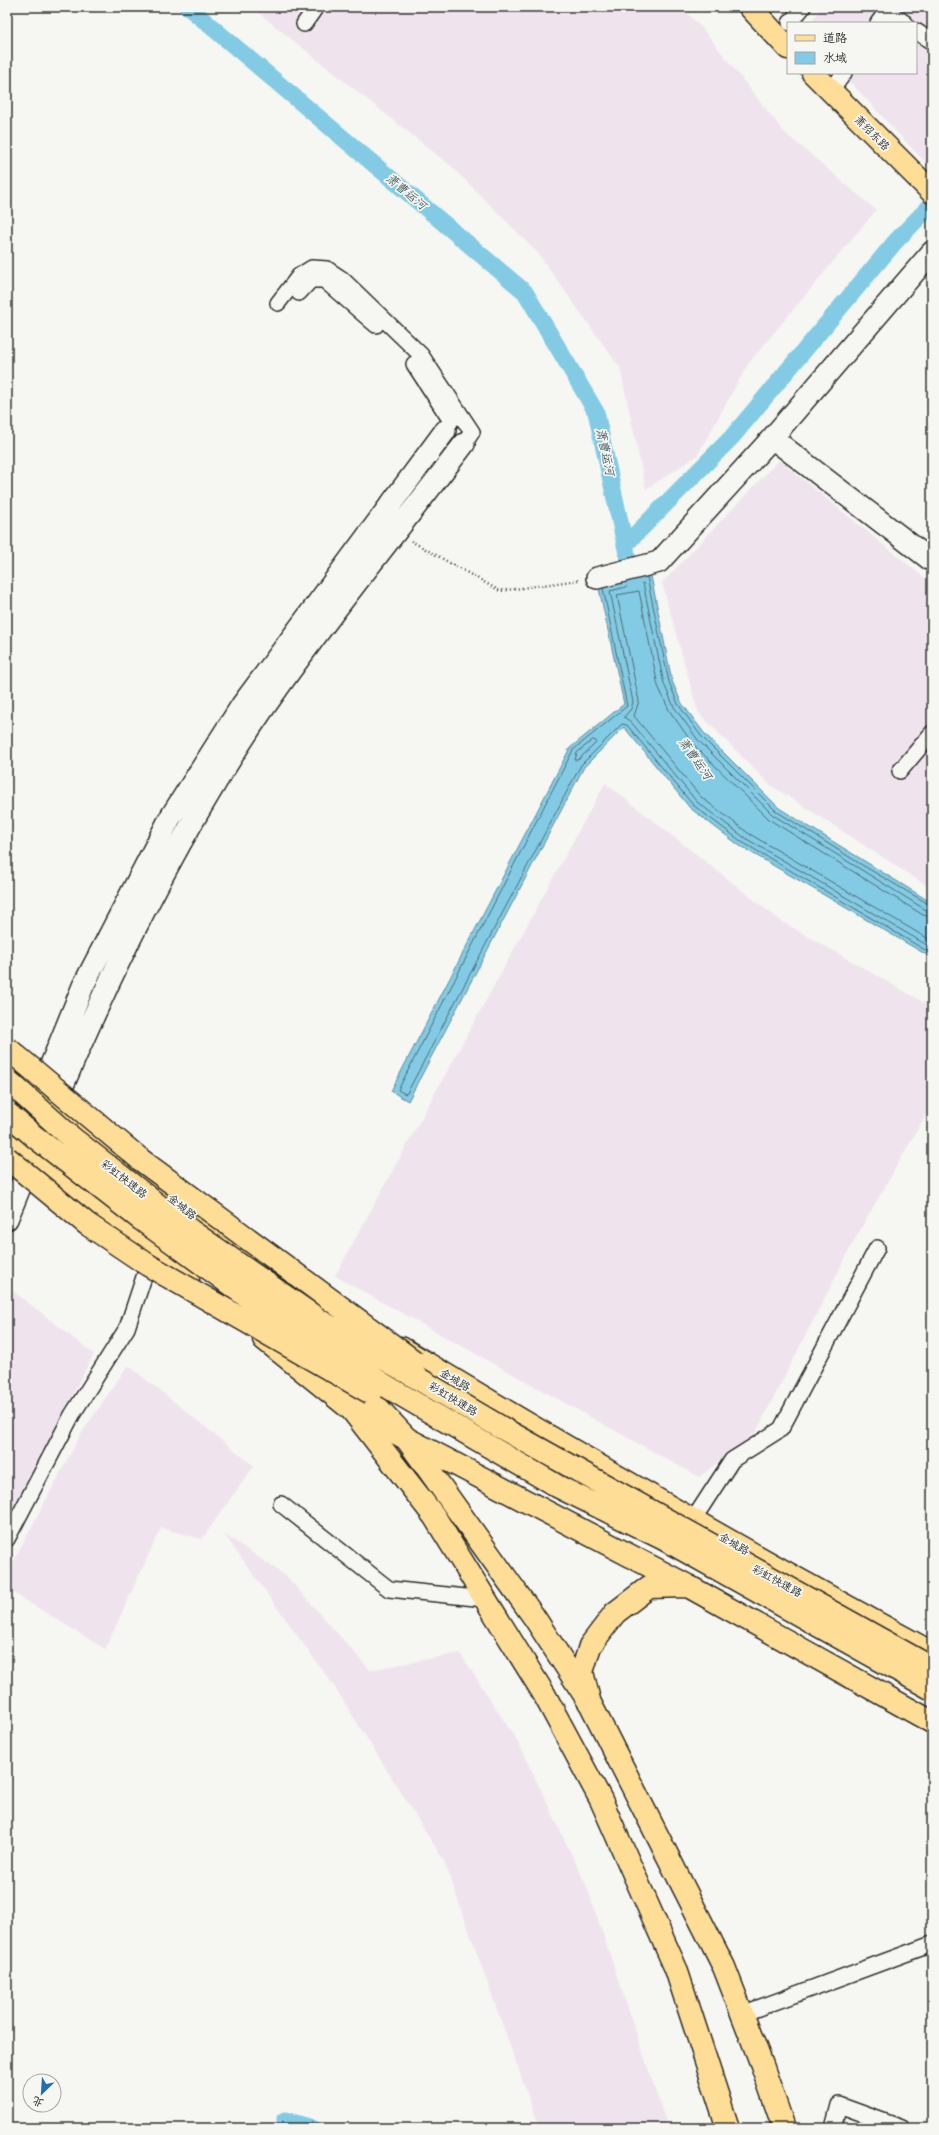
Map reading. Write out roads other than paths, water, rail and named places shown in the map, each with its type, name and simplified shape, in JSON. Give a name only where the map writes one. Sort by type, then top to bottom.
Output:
[{"type":"main road","points":[[750,7],[786,34]]},
{"type":"main road","name":"萧绍东路","points":[[814,74],[932,192]]},
{"type":"main road","points":[[7,1048],[140,1160],[502,1428]]},
{"type":"main road","name":"金城路","points":[[7,1064],[220,1238],[521,1420],[782,1572],[932,1653]]},
{"type":"main road","name":"彩虹快速路","points":[[7,1080],[72,1138],[191,1231],[322,1322],[502,1428],[932,1668]]},
{"type":"main road","name":"彩虹快速路","points":[[7,1113],[35,1137],[142,1220],[252,1300],[386,1386],[557,1486],[664,1539],[932,1688]]},
{"type":"main road","points":[[15,1152],[87,1224],[148,1264],[410,1416],[557,1486]]},
{"type":"main road","points":[[15,1152],[235,1316],[352,1410],[688,1586],[932,1722]]},
{"type":"main road","points":[[220,1238],[406,1438],[534,1617],[591,1705],[724,1967],[784,2128]]},
{"type":"main road","points":[[352,1410],[434,1516],[544,1694],[601,1800],[676,1969],[728,2128]]},
{"type":"main road","points":[[591,1705],[582,1672],[590,1646],[615,1613],[649,1587],[688,1586]]},
{"type":"street","points":[[304,24],[316,7]]},
{"type":"street","points":[[793,22],[802,7]]},
{"type":"street","points":[[884,12],[903,22]]},
{"type":"street","points":[[917,32],[932,42]]},
{"type":"street","points":[[831,91],[843,74]]},
{"type":"street","points":[[597,578],[659,562],[772,438],[932,252]]},
{"type":"street","points":[[7,1172],[15,1152],[82,1041],[130,937],[200,810],[253,725],[294,667],[472,432],[421,355],[342,279],[327,269],[312,268],[299,276],[282,306],[311,280],[324,280],[371,320],[413,362],[451,421],[246,699],[170,818],[98,955],[65,1028],[47,1098]]},
{"type":"street","points":[[772,438],[932,561]]},
{"type":"street","points":[[900,772],[932,733]]},
{"type":"street","points":[[7,1219],[15,1152]]},
{"type":"street","points":[[693,1520],[732,1460],[781,1429],[877,1248]]},
{"type":"street","points":[[7,1539],[72,1414],[127,1328],[148,1264]]},
{"type":"street","points":[[281,1504],[389,1589],[485,1599]]},
{"type":"street","points":[[742,2014],[932,1944]]},
{"type":"street","points":[[833,2128],[839,2105],[902,2128]]},
{"type":"water","points":[[650,571],[672,681],[681,702],[704,733],[779,808],[932,903],[932,958],[740,846],[690,808],[624,727],[584,767],[408,1101],[391,1091],[570,748],[624,704],[598,584]]},
{"type":"waterway","name":"萧曹运河","points":[[188,7],[525,292],[596,412],[633,581]]},
{"type":"waterway","points":[[625,545],[732,437],[895,242],[932,204]]},
{"type":"waterway","points":[[285,2120],[312,2128]]}]
